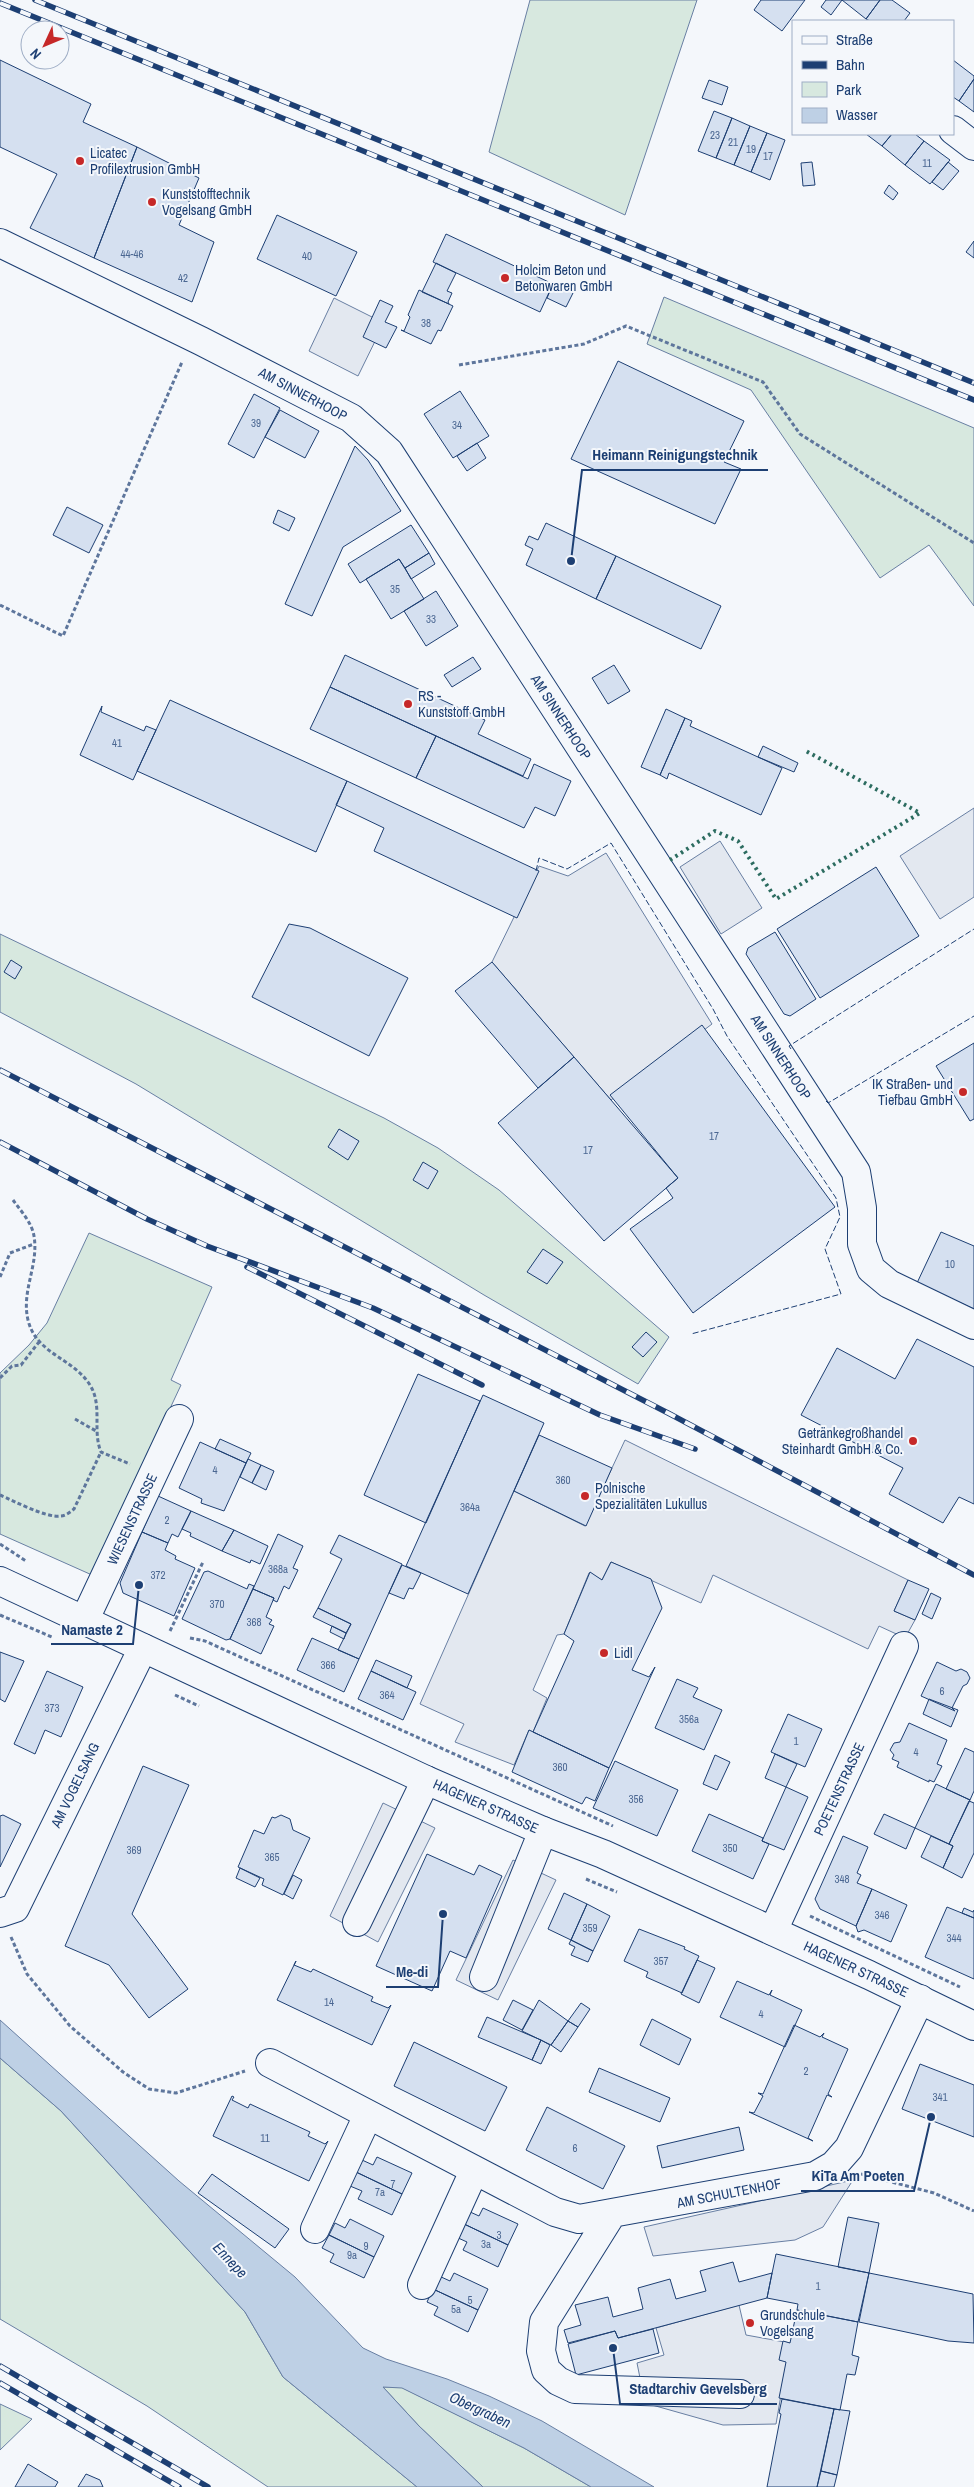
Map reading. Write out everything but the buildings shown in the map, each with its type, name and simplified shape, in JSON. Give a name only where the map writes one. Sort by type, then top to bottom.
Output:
[{"type":"street","points":[[954,131],[974,146]]},
{"type":"street","name":"AM SINNERHOOP","points":[[0,243],[193,337],[351,418],[389,452],[856,1172],[862,1208],[862,1244],[871,1269],[888,1284],[974,1325]]},
{"type":"street","name":"WIESENSTRASSE","points":[[85,1619],[178,1420]]},
{"type":"street","name":"HAGENER STRASSE","points":[[0,1581],[85,1619],[142,1648],[426,1780],[543,1831],[602,1854],[773,1931],[974,2026]]},
{"type":"street","name":"POETENSTRASSE","points":[[773,1931],[904,1646]]},
{"type":"street","name":"AM VOGELSANG","points":[[7,1911],[142,1648]]},
{"type":"street","points":[[357,1922],[426,1780]]},
{"type":"street","points":[[484,1977],[543,1831]]},
{"type":"street","name":"AM SCHULTENHOF","points":[[270,2063],[474,2171],[555,2212],[579,2220],[815,2176],[834,2166],[849,2148],[920,1999]]},
{"type":"street","points":[[315,2229],[368,2115]]},
{"type":"street","points":[[422,2285],[474,2171]]},
{"type":"street","points":[[611,2215],[544,2322],[541,2352],[546,2370],[558,2381],[575,2389],[740,2394]]},
{"type":"path","points":[[459,365],[584,344],[626,326],[763,382],[800,434],[974,544]]},
{"type":"path","points":[[0,605],[63,636],[193,337]]},
{"type":"path","points":[[0,1495],[44,1513],[59,1517],[66,1515],[74,1508],[101,1452],[96,1431],[96,1401],[90,1386],[82,1376],[39,1342],[31,1331],[27,1319],[25,1299],[34,1258],[34,1236],[26,1217],[13,1200]]},
{"type":"path","points":[[0,1277],[10,1253],[34,1244]]},
{"type":"path","points":[[0,1378],[12,1366],[21,1365],[39,1342]]},
{"type":"path","points":[[75,1419],[96,1431]]},
{"type":"path","points":[[101,1452],[154,1472]]},
{"type":"path","points":[[0,1544],[32,1565]]},
{"type":"path","points":[[170,1631],[203,1562]]},
{"type":"path","points":[[162,1627],[175,1634]]},
{"type":"path","points":[[188,1638],[205,1641],[273,1674],[428,1744],[486,1767],[616,1828]]},
{"type":"path","points":[[786,1905],[908,1960],[966,1990]]},
{"type":"path","points":[[7,1911],[10,1936],[27,1974],[70,2026],[123,2072],[149,2089],[176,2093],[270,2063]]},
{"type":"path","points":[[834,2166],[934,2193],[974,2211]]},
{"type":"green space","points":[[530,0],[697,0],[625,215],[489,152]]},
{"type":"green space","points":[[664,297],[974,428],[974,606],[929,545],[880,578],[751,390],[647,344]]},
{"type":"green space","points":[[0,934],[384,1118],[438,1148],[499,1190],[669,1337],[638,1384],[484,1295],[136,1084],[0,1012]]},
{"type":"green space","points":[[89,1233],[212,1287],[171,1380],[181,1385],[92,1575],[0,1534],[0,1373],[29,1345],[47,1323]]},
{"type":"green space","points":[[0,2058],[61,2111],[245,2312],[283,2377],[417,2487],[268,2487],[147,2406],[0,2319]]},
{"type":"green space","points":[[383,2387],[401,2387],[524,2448],[591,2487],[483,2487],[419,2426]]},
{"type":"green space","points":[[0,2404],[32,2419],[0,2450]]},
{"type":"shaded area","points":[[334,298],[384,323],[358,376],[309,351]]},
{"type":"shaded area","points":[[974,808],[974,897],[940,919],[900,856]]},
{"type":"shaded area","points":[[720,841],[762,908],[721,934],[680,867]]},
{"type":"shaded area","points":[[606,853],[712,1024],[611,1100],[492,962],[539,866],[568,876]]},
{"type":"shaded area","points":[[625,1440],[908,1580],[894,1611],[915,1620],[905,1638],[879,1626],[868,1649],[713,1575],[701,1603],[611,1562],[602,1580],[589,1573],[564,1634],[557,1635],[533,1690],[547,1698],[533,1732],[529,1730],[514,1765],[455,1742],[464,1724],[420,1704],[514,1491],[585,1526]]},
{"type":"shaded area","points":[[383,1803],[435,1828],[378,1942],[330,1916]]},
{"type":"shaded area","points":[[513,1860],[556,1880],[498,2000],[456,1980]]},
{"type":"shaded area","points":[[853,2180],[823,2227],[795,2240],[653,2256],[644,2227]]},
{"type":"shaded area","points":[[739,2305],[746,2335],[790,2343],[776,2424],[723,2425],[645,2403],[637,2363],[664,2355],[656,2328]]},
{"type":"water","points":[[0,2020],[179,2181],[295,2277],[363,2348],[386,2359],[447,2379],[489,2396],[542,2421],[654,2487],[591,2487],[524,2448],[402,2388],[383,2387],[419,2426],[483,2487],[417,2487],[283,2377],[245,2312],[61,2111],[0,2058]]},
{"type":"railway","points":[[35,0],[974,383]]},
{"type":"railway","points":[[0,3],[974,400]]},
{"type":"railway","points":[[0,1070],[668,1413],[974,1575]]},
{"type":"railway","points":[[0,1142],[147,1219],[207,1246],[373,1308],[600,1415],[695,1449]]},
{"type":"railway","points":[[247,1267],[482,1385]]},
{"type":"railway","points":[[0,2366],[208,2487]]},
{"type":"railway","points":[[0,2383],[179,2487]]},
{"type":"hedge","points":[[670,860],[715,831],[738,841],[776,899],[920,813],[806,751]]},
{"type":"fence","points":[[536,871],[539,858],[567,869],[611,843],[713,1009],[727,1036],[836,1198],[840,1217],[825,1249],[841,1294],[691,1334]]},
{"type":"fence","points":[[791,1049],[789,1046],[974,929]]},
{"type":"fence","points":[[826,1101],[828,1103],[974,1016]]},
{"type":"place","name":"Licatec Profilextrusion GmbH","points":[[80,161]]},
{"type":"place","name":"Kunststofftechnik Vogelsang GmbH","points":[[152,202]]},
{"type":"place","name":"Holcim Beton und Betonwaren GmbH","points":[[505,278]]},
{"type":"place","name":"Heimann Reinigungstechnik","points":[[571,561]]},
{"type":"place","name":"RS - Kunststoff GmbH","points":[[408,704]]},
{"type":"place","name":"IK Straßen- und Tiefbau GmbH","points":[[963,1092]]},
{"type":"place","name":"Getränkegroßhandel Steinhardt GmbH & Co.","points":[[913,1441]]},
{"type":"place","name":"Polnische Spezialitäten Lukullus","points":[[585,1496]]},
{"type":"place","name":"Namaste 2","points":[[139,1585]]},
{"type":"place","name":"Lidl","points":[[604,1653]]},
{"type":"place","name":"Me-di","points":[[443,1914]]},
{"type":"place","name":"KiTa Am Poeten","points":[[931,2117]]},
{"type":"place","name":"Grundschule Vogelsang","points":[[750,2323]]},
{"type":"place","name":"Stadtarchiv Gevelsberg","points":[[613,2348]]},
{"type":"water label","name":"Ennepe","points":[[230,2260]]},
{"type":"water label","name":"Obergraben","points":[[480,2410]]}]
